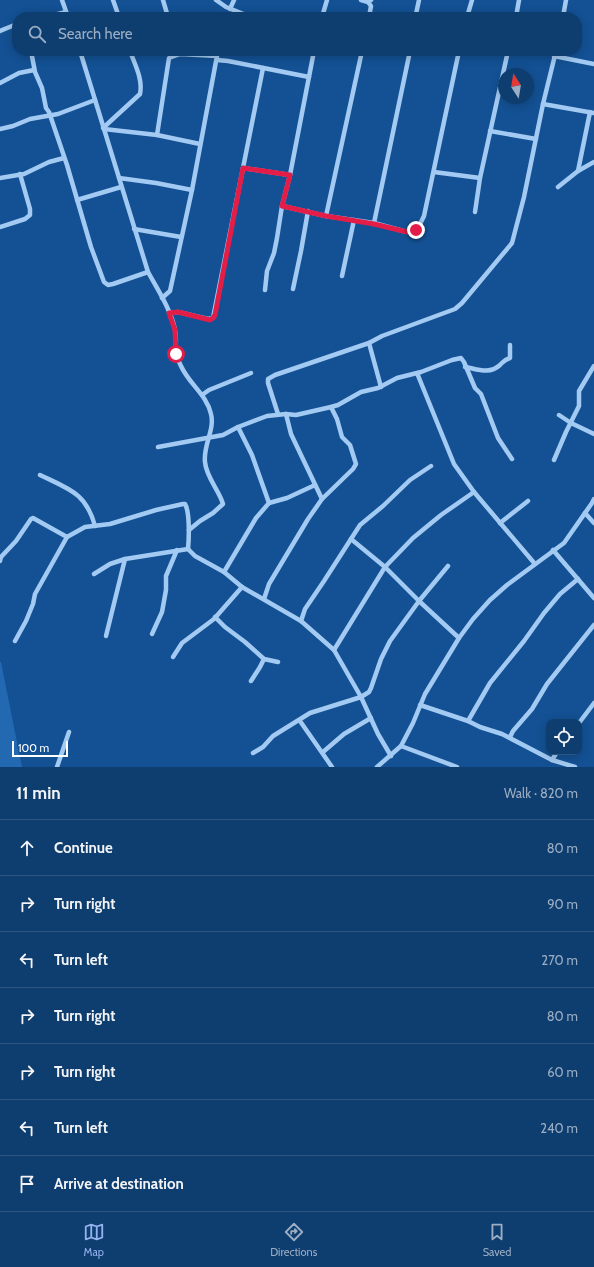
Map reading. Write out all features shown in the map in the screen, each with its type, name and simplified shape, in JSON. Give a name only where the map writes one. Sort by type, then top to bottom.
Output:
[{"type":"street","points":[[62,0],[66,12]]},
{"type":"street","points":[[113,0],[117,12]]},
{"type":"street","points":[[163,0],[167,12]]},
{"type":"street","points":[[216,0],[226,8],[238,12]]},
{"type":"street","points":[[230,9],[234,0]]},
{"type":"street","points":[[323,12],[327,0]]},
{"type":"street","points":[[361,0],[370,2],[369,12]]},
{"type":"street","points":[[417,12],[419,0]]},
{"type":"street","points":[[468,12],[472,0]]},
{"type":"street","points":[[517,12],[519,0]]},
{"type":"street","points":[[564,12],[566,0]]},
{"type":"street","points":[[0,31],[12,26]]},
{"type":"street","points":[[32,56],[34,70],[42,88],[46,108],[64,158],[90,247],[104,282],[108,285],[113,284],[148,272]]},
{"type":"street","points":[[82,56],[148,272],[169,313],[175,330],[176,354],[190,381],[208,405],[212,416],[212,423],[207,438],[205,462],[207,470],[223,504],[189,530]]},
{"type":"street","points":[[104,129],[140,94],[140,80],[132,56]]},
{"type":"street","points":[[157,135],[169,58],[173,56]]},
{"type":"street","points":[[162,298],[170,291],[192,190],[217,56]]},
{"type":"street","points":[[265,290],[267,271],[274,253],[282,206],[290,175],[313,56]]},
{"type":"street","points":[[326,216],[361,56]]},
{"type":"street","points":[[374,224],[402,96],[409,56]]},
{"type":"street","points":[[282,206],[407,232],[416,230],[424,216],[458,56]]},
{"type":"street","points":[[475,212],[480,178],[507,56]]},
{"type":"street","points":[[278,414],[268,379],[275,375],[331,355],[369,343],[382,336],[455,309],[462,303],[512,243],[517,227],[555,56]]},
{"type":"street","points":[[563,56],[594,64]]},
{"type":"street","points":[[217,60],[308,77]]},
{"type":"street","points":[[169,313],[178,312],[208,319],[213,318],[263,68]]},
{"type":"street","points":[[0,83],[7,81],[20,73],[34,70]]},
{"type":"street","points":[[0,129],[13,126],[30,119],[50,116],[95,100]]},
{"type":"street","points":[[543,104],[592,112],[578,172]]},
{"type":"street","points":[[104,129],[157,135],[200,144]]},
{"type":"street","points":[[490,131],[536,139]]},
{"type":"street","points":[[0,178],[24,174],[49,162],[64,158]]},
{"type":"street","points":[[558,187],[594,162]]},
{"type":"street","points":[[243,168],[290,175]]},
{"type":"street","points":[[434,172],[480,178]]},
{"type":"street","points":[[0,227],[30,216],[30,209],[20,174]]},
{"type":"street","points":[[119,178],[192,190]]},
{"type":"street","points":[[77,200],[121,187]]},
{"type":"street","points":[[292,289],[308,211]]},
{"type":"street","points":[[342,276],[354,220]]},
{"type":"street","points":[[134,229],[181,237]]},
{"type":"street","points":[[369,343],[381,387]]},
{"type":"street","points":[[465,367],[481,371],[496,368],[504,360],[510,358],[510,346]]},
{"type":"street","points":[[158,447],[223,435],[238,427],[266,416],[278,414],[296,415],[338,405],[361,392],[381,387],[397,378],[421,372],[461,358],[475,388],[481,394],[498,438],[512,459]]},
{"type":"street","points":[[554,460],[566,432],[580,406],[578,392],[594,366]]},
{"type":"street","points":[[202,395],[209,390],[251,373]]},
{"type":"street","points":[[417,373],[454,464],[474,492],[535,564]]},
{"type":"street","points":[[264,599],[269,584],[308,519],[322,499],[353,469],[356,464],[350,445],[342,437],[331,407]]},
{"type":"street","points":[[286,414],[291,434],[322,499]]},
{"type":"street","points":[[559,415],[571,423],[594,434]]},
{"type":"street","points":[[238,427],[252,455],[269,503]]},
{"type":"street","points":[[301,621],[305,609],[360,525],[383,506],[410,480],[431,466]]},
{"type":"street","points":[[40,475],[65,486],[81,498],[91,512],[95,526]]},
{"type":"street","points":[[224,572],[256,518],[269,503],[287,498],[315,485]]},
{"type":"street","points":[[334,650],[385,567],[413,538],[474,492]]},
{"type":"street","points":[[500,523],[528,501]]},
{"type":"street","points":[[377,767],[401,746],[413,723],[425,694],[459,638],[490,600],[564,543],[593,501]]},
{"type":"street","points":[[15,641],[30,610],[35,594],[67,537],[85,527],[110,524],[156,510],[185,504],[187,508],[189,530],[188,549]]},
{"type":"street","points":[[585,513],[594,523]]},
{"type":"street","points":[[0,562],[1,557],[33,518],[67,537]]},
{"type":"street","points":[[351,539],[385,567],[459,638]]},
{"type":"street","points":[[94,574],[110,564],[125,559],[188,549],[198,558],[224,572],[242,587],[301,621],[334,650],[361,697],[391,756]]},
{"type":"street","points":[[152,634],[162,612],[166,590],[166,576],[177,550]]},
{"type":"street","points":[[553,550],[594,598]]},
{"type":"street","points":[[106,636],[125,559]]},
{"type":"street","points":[[253,753],[263,748],[273,736],[300,721],[310,713],[361,697],[369,692],[390,641],[419,601],[448,566]]},
{"type":"street","points":[[468,721],[490,683],[524,641],[544,612],[560,594],[578,580]]},
{"type":"street","points":[[173,657],[182,643],[215,617],[242,587]]},
{"type":"street","points":[[215,617],[264,659],[278,662]]},
{"type":"street","points":[[510,737],[513,731],[532,709],[548,684],[594,625]]},
{"type":"street","points":[[251,681],[264,659]]},
{"type":"street","points":[[582,719],[594,703]]},
{"type":"street","points":[[420,705],[510,737],[552,760],[575,767]]},
{"type":"street","points":[[323,752],[344,734],[371,718]]},
{"type":"street","points":[[300,721],[332,767]]},
{"type":"street","points":[[56,767],[69,732]]},
{"type":"street","points":[[401,746],[457,767]]},
{"type":"street","points":[[552,760],[555,755]]},
{"type":"street","points":[[442,767],[444,762]]},
{"type":"shaded area","points":[[1,662],[22,767],[0,767]]},
{"type":"route","points":[[176,354],[175,330],[169,313],[178,312],[210,320],[215,315],[221,277],[243,168],[290,175],[282,206],[407,232],[416,230]]}]
